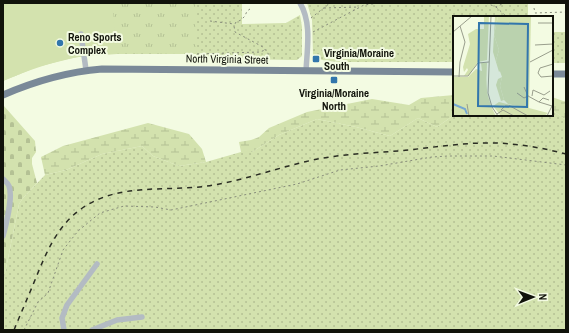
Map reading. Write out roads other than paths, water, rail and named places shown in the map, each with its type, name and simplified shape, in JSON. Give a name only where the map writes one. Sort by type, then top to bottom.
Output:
[{"type":"main road","name":"North Virginia Street","points":[[3,95],[43,79],[86,70],[132,68],[453,72]]},
{"type":"main road","points":[[553,74],[566,74]]},
{"type":"street","points":[[300,3],[304,9],[306,19],[306,71]]},
{"type":"street","points":[[80,34],[86,70]]},
{"type":"street","points":[[3,179],[8,184],[10,191],[7,220],[3,236]]},
{"type":"street","points":[[64,330],[62,318],[67,305],[97,264]]},
{"type":"street","points":[[92,330],[117,320],[142,317]]},
{"type":"railway","points":[[14,330],[43,260],[53,241],[65,223],[81,209],[96,200],[128,191],[214,185],[334,156],[485,143],[514,144],[566,154]]},
{"type":"place","name":"Reno Sports Complex","points":[[60,43]]},
{"type":"place","name":"Virginia/Moraine South","points":[[316,59]]},
{"type":"place","name":"Virginia/Moraine North","points":[[334,80]]}]
